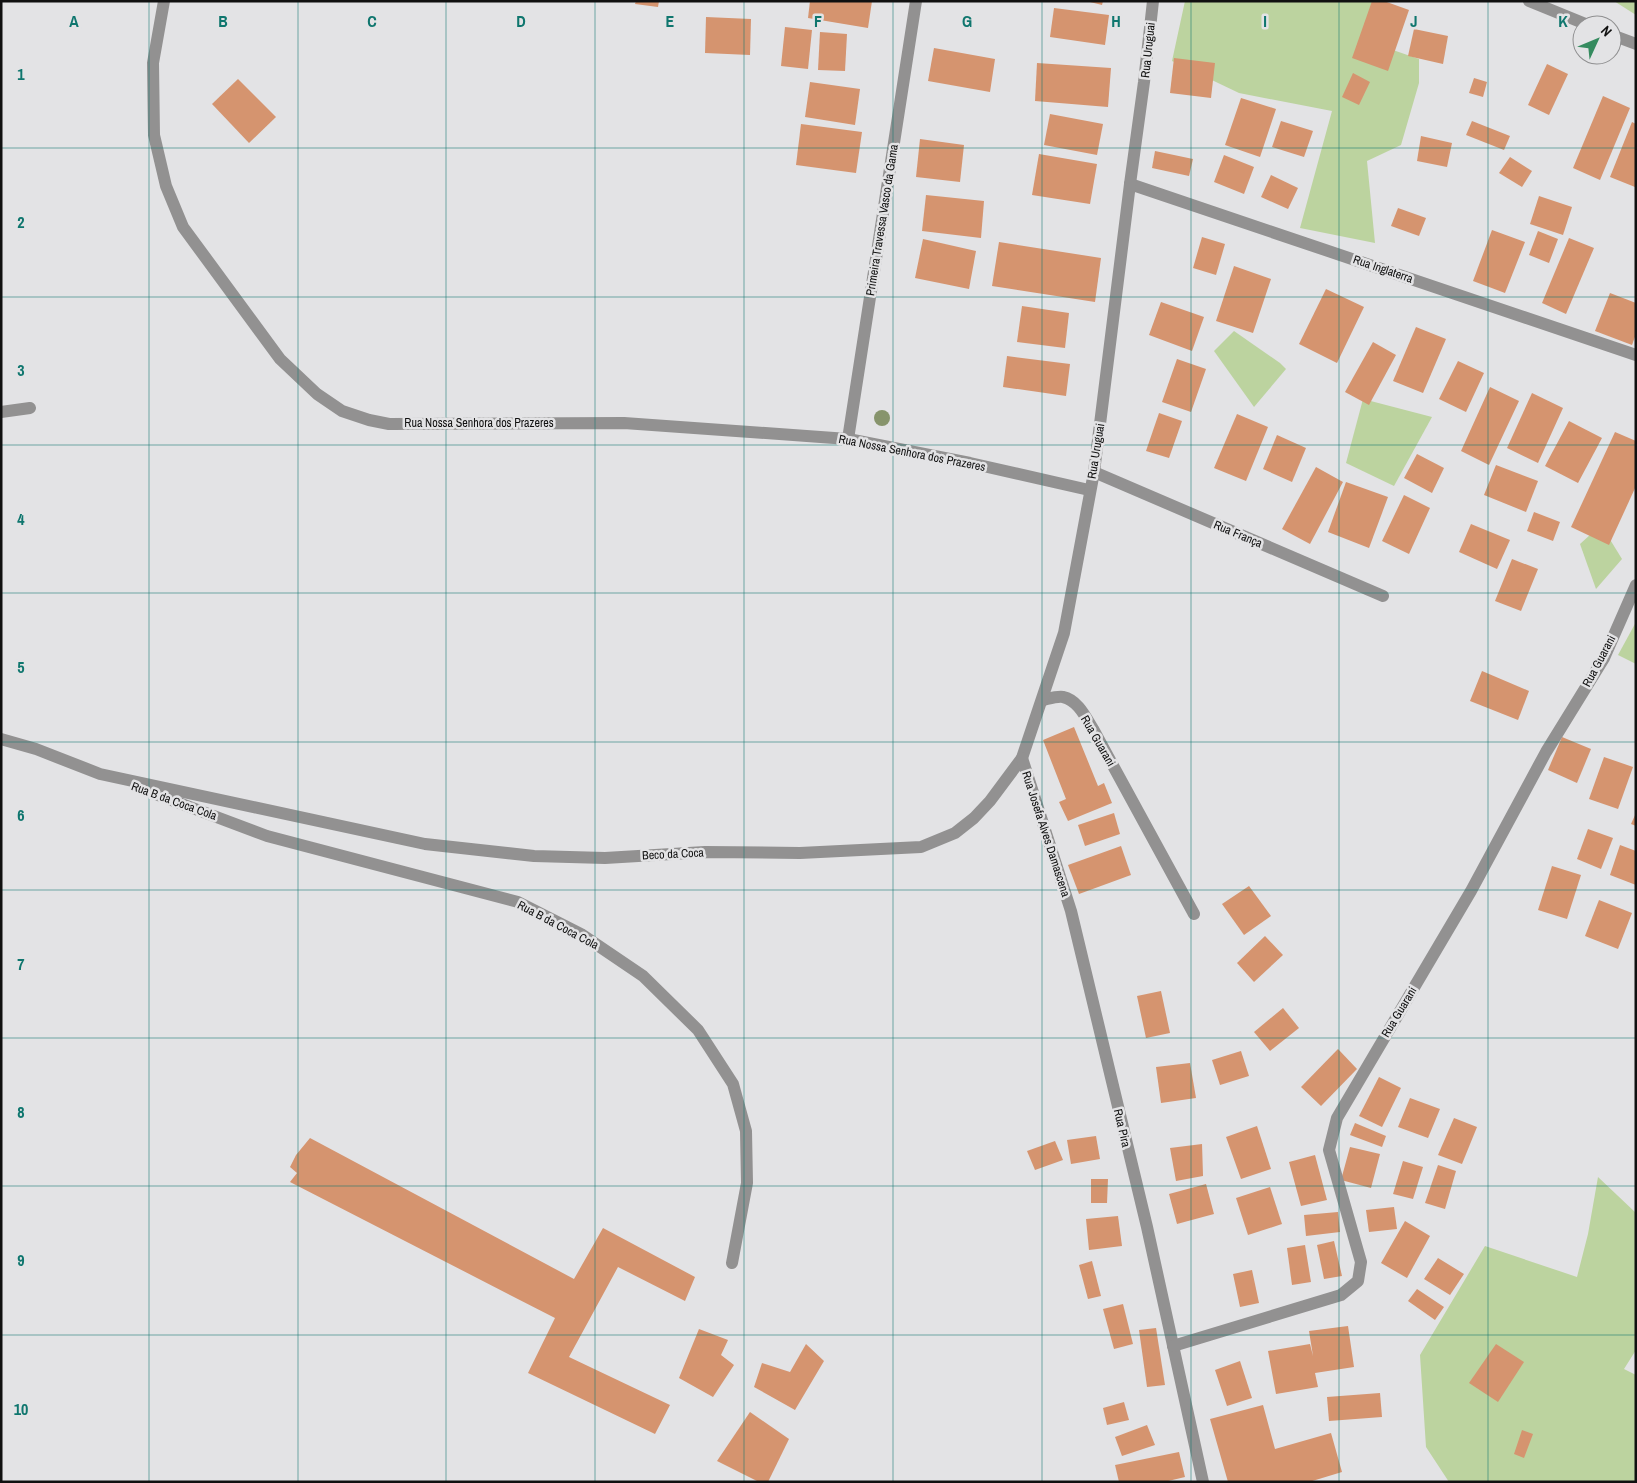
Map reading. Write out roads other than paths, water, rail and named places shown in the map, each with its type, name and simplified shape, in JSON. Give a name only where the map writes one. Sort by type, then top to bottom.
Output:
[{"type":"street","name":"Rua Nossa Senhora dos Prazeres","points":[[164,1],[153,63],[154,135],[166,186],[183,227],[280,359],[317,394],[342,411],[389,424],[624,423],[848,439],[1089,490]]},
{"type":"street","name":"Primeira Travessa Vasco da Gama","points":[[848,439],[916,1]]},
{"type":"street","name":"Rua Uruguai","points":[[921,847],[956,833],[974,818],[990,801],[1022,758],[1064,633],[1089,490],[1094,472],[1153,1]]},
{"type":"street","points":[[1529,1],[1572,18]]},
{"type":"street","points":[[1622,39],[1636,44]]},
{"type":"street","name":"Rua Inglaterra","points":[[1130,184],[1636,355]]},
{"type":"street","points":[[1,412],[30,408]]},
{"type":"street","name":"Rua França","points":[[1094,472],[1383,596]]},
{"type":"street","name":"Rua Guarani","points":[[1173,1346],[1341,1295],[1358,1282],[1361,1262],[1329,1150],[1337,1118],[1471,891],[1546,752],[1604,658],[1636,585]]},
{"type":"street","name":"Rua Guarani","points":[[1043,700],[1062,697],[1074,702],[1081,710],[1194,914]]},
{"type":"street","name":"Rua B da Coca Cola","points":[[1,739],[36,749],[267,836],[518,902],[581,934],[643,976],[698,1030],[733,1084],[746,1131],[747,1184],[732,1263]]},
{"type":"street","name":"Rua Josefa Alves Damascena","points":[[1022,758],[1071,911]]},
{"type":"street","name":"Rua B da Coca Cola","points":[[100,774],[426,844]]},
{"type":"street","name":"Beco da Coca","points":[[426,844],[534,856],[605,858],[705,852],[800,853],[921,847]]},
{"type":"street","name":"Rua Pira","points":[[1071,911],[1147,1227],[1173,1346]]},
{"type":"street","points":[[1173,1346],[1203,1482]]}]
